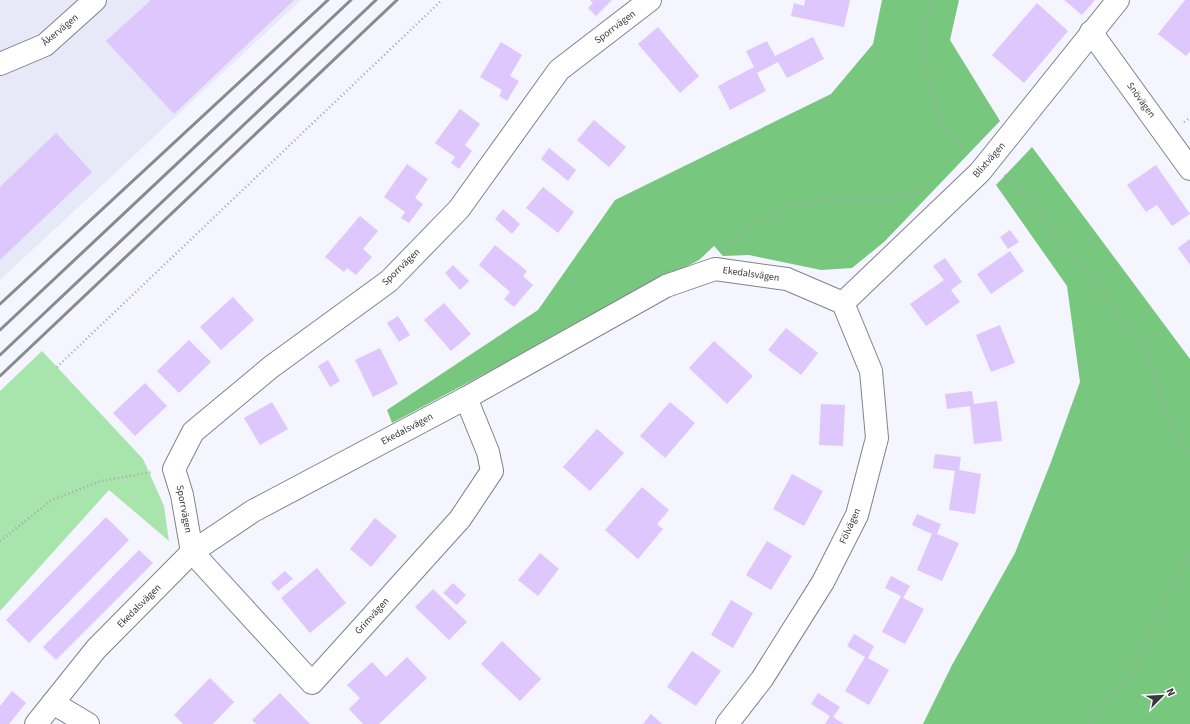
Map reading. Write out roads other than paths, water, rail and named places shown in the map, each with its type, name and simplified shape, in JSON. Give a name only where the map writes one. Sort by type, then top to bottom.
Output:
[{"type":"street","name":"Åkervägen","points":[[0,64],[45,45],[94,0]]},
{"type":"street","name":"Sporrvägen","points":[[192,552],[182,495],[174,469],[193,432],[270,367],[389,281],[459,209],[559,70],[650,0]]},
{"type":"street","name":"Blixtvägen","points":[[842,303],[984,168],[1118,0]]},
{"type":"street","name":"Snövägen","points":[[1091,32],[1190,168]]},
{"type":"street","name":"Ekedalsvägen","points":[[36,724],[96,649],[192,552],[253,511],[466,398],[666,286],[715,269],[787,279],[842,303]]},
{"type":"street","name":"Fölvägen","points":[[727,724],[762,678],[823,582],[857,515],[877,438],[877,431],[871,371],[842,303]]},
{"type":"street","name":"Grimvägen","points":[[192,552],[312,683],[460,519],[492,471],[488,452],[466,398]]},
{"type":"street","points":[[52,703],[88,724]]},
{"type":"railway","points":[[0,304],[328,0]]},
{"type":"railway","points":[[0,330],[351,0]]},
{"type":"railway","points":[[0,355],[376,0]]},
{"type":"railway","points":[[0,376],[397,0]]}]
